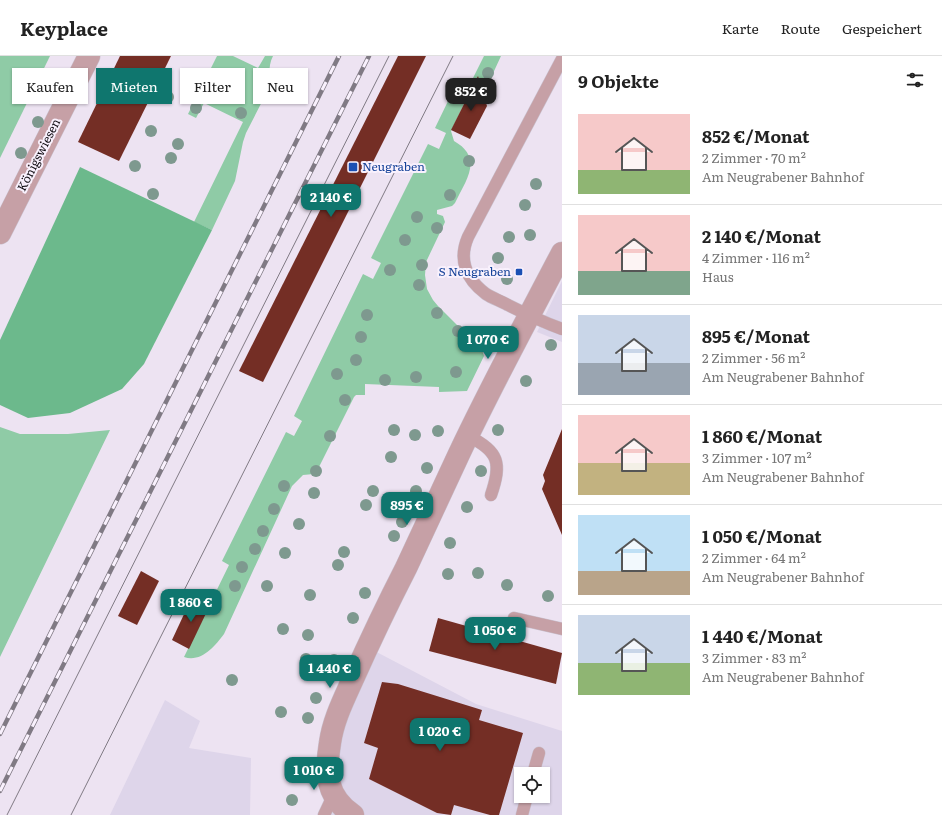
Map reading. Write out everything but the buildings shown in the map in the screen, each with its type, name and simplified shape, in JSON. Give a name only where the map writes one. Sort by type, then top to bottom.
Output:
[{"type":"street","name":"Königswiesen","points":[[0,233],[89,56]]},
{"type":"street","points":[[353,815],[344,809],[328,805],[327,774],[329,749],[333,729],[341,705],[367,646],[468,436],[562,253]]},
{"type":"lane","points":[[562,59],[464,248],[463,259],[467,272],[477,286],[487,294],[530,316],[562,329]]},
{"type":"lane","points":[[468,436],[487,447],[496,459],[496,478],[491,495]]},
{"type":"lane","points":[[514,618],[562,629]]},
{"type":"lane","points":[[535,767],[539,753]]},
{"type":"lane","points":[[522,815],[525,803]]},
{"type":"shaded area","points":[[562,281],[562,342],[537,332]]},
{"type":"shaded area","points":[[367,647],[476,704],[562,731],[562,815],[322,815],[332,793],[329,759]]},
{"type":"shaded area","points":[[165,700],[200,721],[189,748],[251,758],[250,815],[110,815]]},
{"type":"green space","points":[[0,56],[50,56],[44,68],[12,68],[12,104],[26,104],[0,158]]},
{"type":"green space","points":[[217,56],[233,56],[258,68],[253,68],[253,104],[261,104],[246,133],[235,181],[212,230],[194,222],[243,122],[206,104],[245,104],[245,68],[211,68]]},
{"type":"green space","points":[[265,56],[273,56],[270,68],[258,68]]},
{"type":"green space","points":[[484,56],[501,56],[489,82],[482,79],[475,81],[451,131],[454,141],[463,148],[468,155],[470,170],[455,203],[452,206],[437,210],[437,214],[443,216],[445,222],[426,262],[425,275],[427,289],[433,300],[482,350],[484,356],[467,391],[439,392],[439,387],[365,384],[365,395],[356,395],[354,397],[317,471],[314,474],[303,475],[292,486],[224,634],[212,648],[202,656],[196,658],[184,657],[229,565],[222,561],[286,432],[294,436],[302,421],[294,416],[363,274],[373,279],[381,263],[371,258],[428,144],[439,149],[446,133],[435,128],[450,97],[461,102]]},
{"type":"green space","points":[[193,104],[203,104],[196,118],[188,114]]},
{"type":"green space","points":[[80,167],[212,230],[144,364],[122,389],[70,413],[28,418],[0,405],[0,340]]},
{"type":"green space","points":[[0,427],[20,434],[68,434],[110,430],[0,657]]},
{"type":"tram line","points":[[7,815],[389,56]]},
{"type":"tram line","points":[[71,815],[453,56]]},
{"type":"railway","points":[[0,734],[339,56]]},
{"type":"railway","points":[[0,791],[369,56]]},
{"type":"place","name":"Neugraben","points":[[353,167]]},
{"type":"place","name":"S Neugraben","points":[[519,272]]}]
